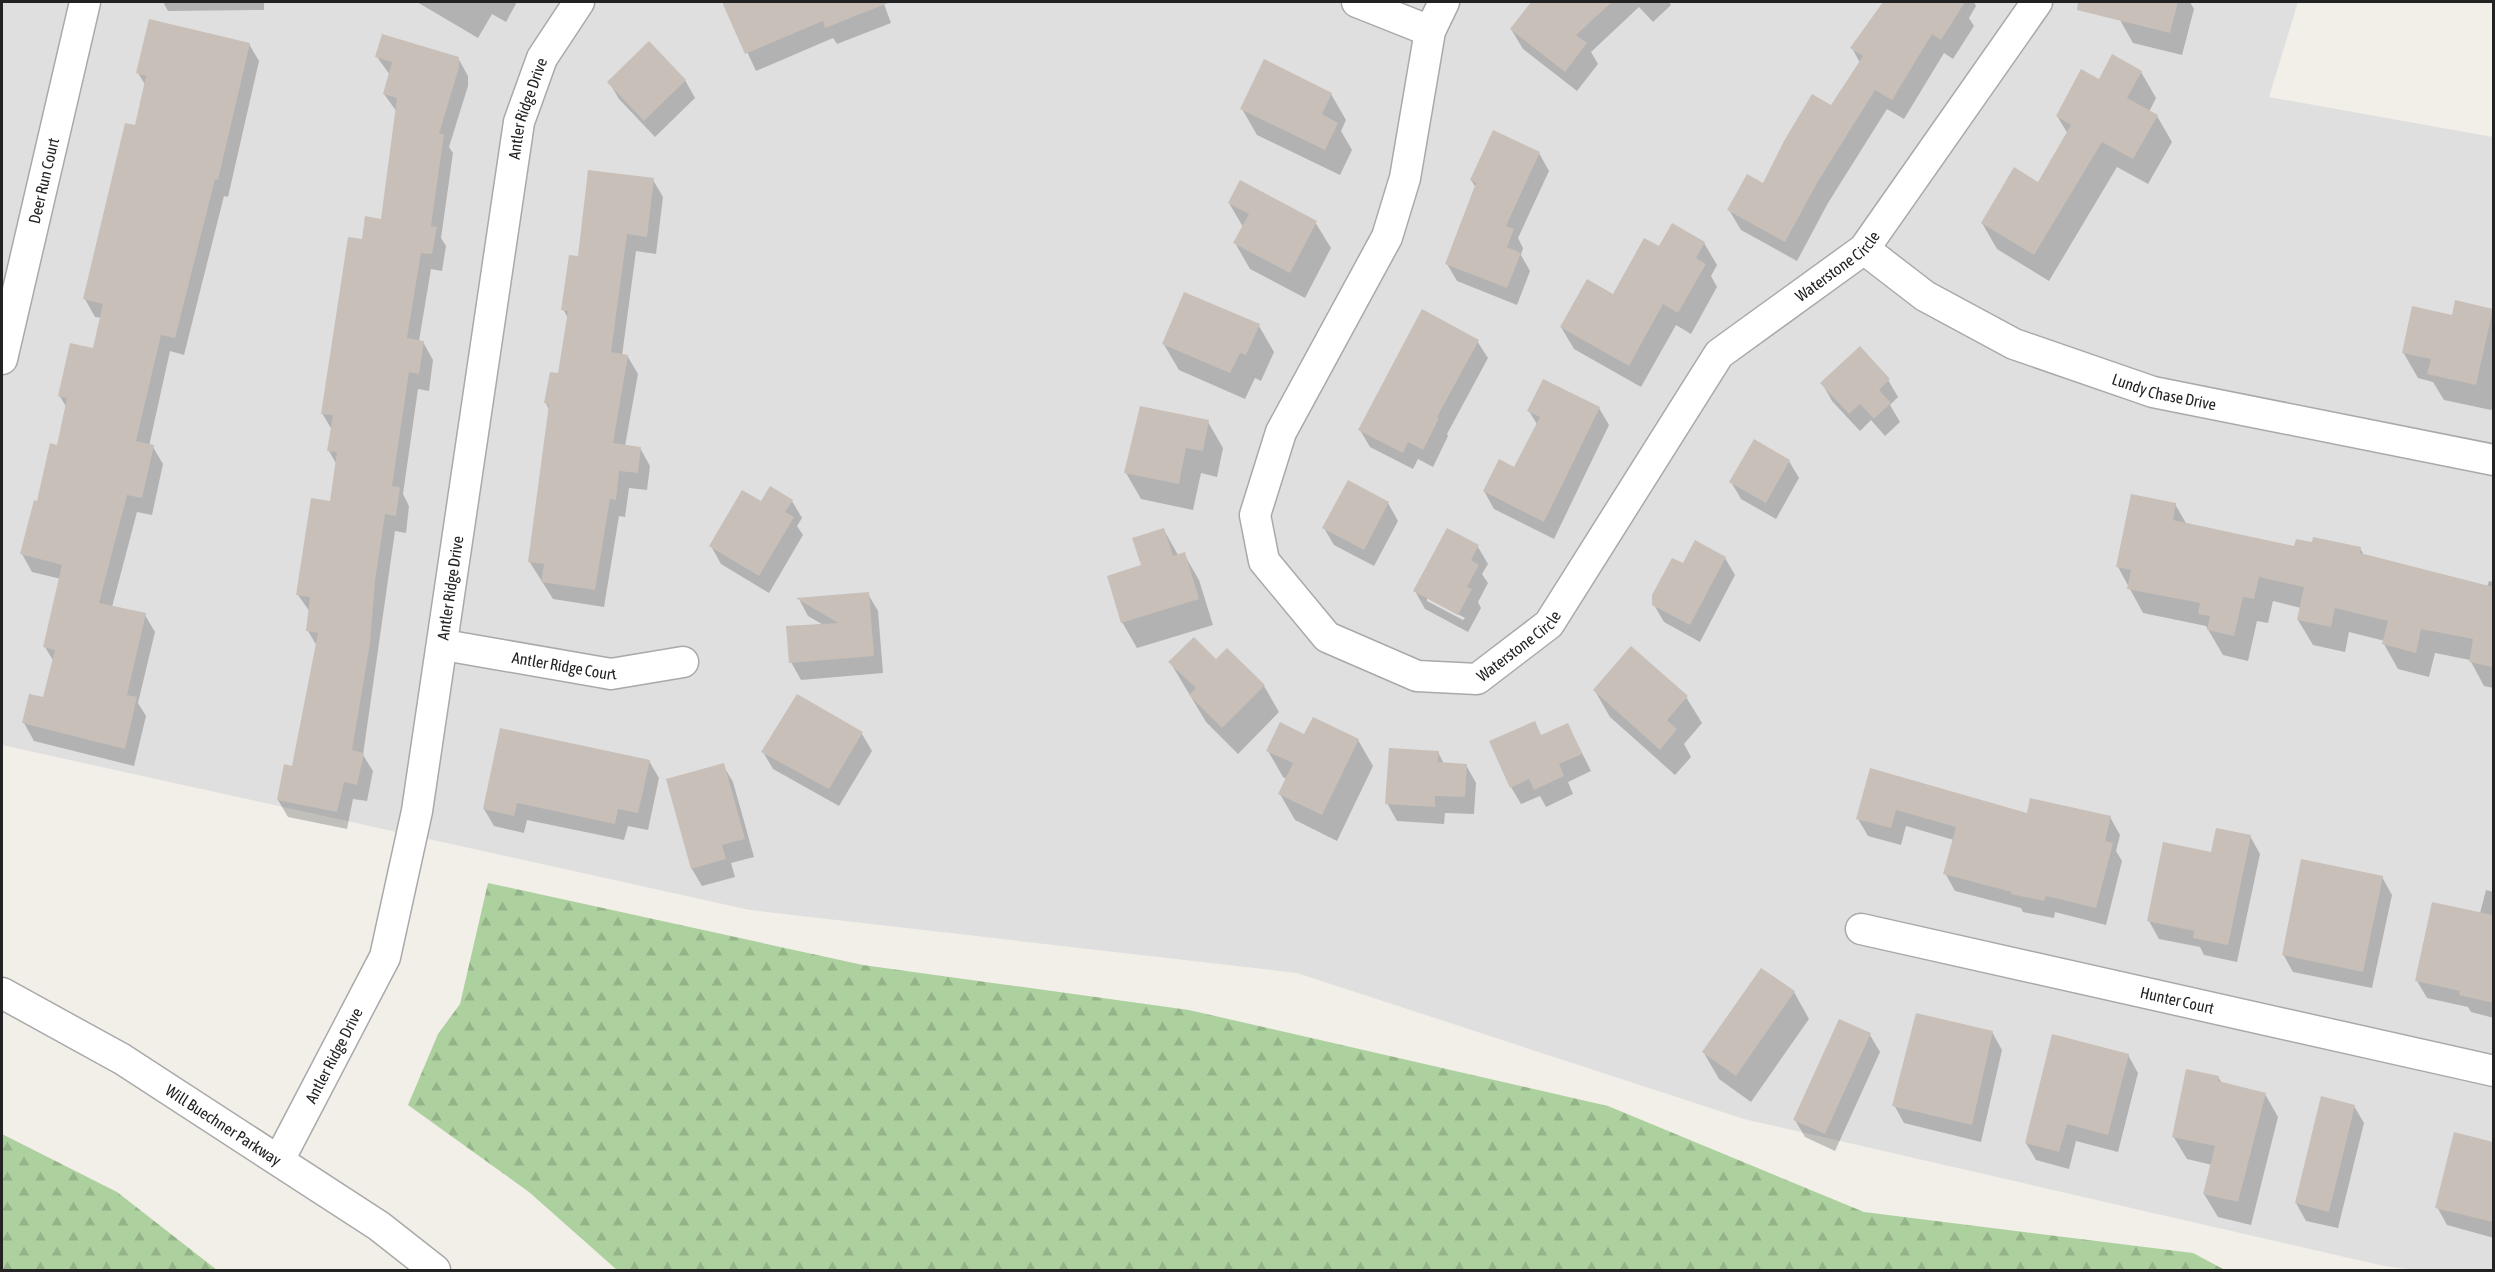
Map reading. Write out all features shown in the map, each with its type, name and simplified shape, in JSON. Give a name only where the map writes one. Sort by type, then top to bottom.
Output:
[{"type":"street","name":"Deer Run Court","points":[[2,359],[85,2]]},
{"type":"street","name":"Antler Ridge Drive","points":[[279,1160],[385,957],[417,811],[444,645],[519,122],[542,58],[579,2]]},
{"type":"street","points":[[1358,2],[1430,31]]},
{"type":"street","name":"Waterstone Circle","points":[[1444,2],[1430,31],[1405,178],[1387,237],[1281,432],[1255,515],[1264,561],[1327,637],[1417,676],[1477,679],[1550,624],[1719,354],[1864,249],[2037,2]]},
{"type":"street","name":"Lundy Chase Drive","points":[[1864,249],[1925,296],[2014,344],[2153,392],[2493,460]]},
{"type":"street","name":"Antler Ridge Court","points":[[444,645],[611,674],[683,663]]},
{"type":"street","name":"Hunter Court","points":[[1861,928],[2493,1071]]},
{"type":"street","name":"Will Buechner Parkway","points":[[2,993],[122,1059],[379,1226],[435,1270]]},
{"type":"shaded area","points":[[2,2],[2298,2],[2269,97],[2493,137],[2493,1270],[2417,1270],[2384,1266],[1744,1119],[1297,973],[750,910],[2,745]]},
{"type":"green space","points":[[488,883],[863,965],[1189,1010],[1608,1106],[1864,1212],[2193,1253],[2225,1270],[617,1270],[529,1192],[408,1105],[438,1034],[460,1004]]},
{"type":"green space","points":[[2,1134],[117,1192],[217,1270],[2,1270]]},
{"type":"building","points":[[722,2],[888,3],[825,28],[823,21],[745,54]]},
{"type":"building","points":[[1531,2],[1612,2],[1576,35],[1587,43],[1565,72],[1510,29]]},
{"type":"building","points":[[1883,2],[1965,2],[1941,40],[1932,34],[1892,100],[1875,90],[1817,183],[1785,242],[1727,210],[1747,174],[1763,183],[1784,141],[1812,94],[1831,105],[1863,56],[1850,48]]},
{"type":"building","points":[[2078,2],[2178,2],[2170,33],[2077,10]]},
{"type":"building","points":[[149,19],[250,43],[218,180],[215,179],[175,338],[161,335],[136,441],[154,445],[142,498],[127,495],[99,603],[146,613],[127,695],[137,697],[125,749],[22,723],[29,694],[43,697],[55,650],[43,647],[62,565],[20,554],[34,500],[37,501],[50,443],[57,445],[67,398],[58,396],[70,343],[93,348],[103,304],[83,299],[125,123],[135,125],[146,76],[136,73]]},
{"type":"building","points":[[382,34],[459,57],[459,67],[439,134],[444,134],[431,226],[437,227],[432,254],[421,253],[407,338],[424,341],[419,374],[409,372],[392,486],[400,487],[396,516],[385,514],[375,581],[370,643],[352,750],[364,753],[357,785],[344,782],[337,812],[277,800],[284,764],[292,766],[318,633],[306,631],[310,597],[296,595],[311,498],[330,501],[337,452],[327,451],[333,415],[321,414],[348,237],[362,239],[365,216],[381,219],[397,98],[383,94],[392,62],[375,57]]},
{"type":"building","points":[[649,41],[686,80],[644,121],[607,82]]},
{"type":"building","points":[[2112,54],[2142,71],[2127,98],[2158,115],[2133,159],[2102,142],[2034,255],[1981,223],[2014,167],[2038,182],[2071,125],[2056,116],[2081,69],[2099,79]]},
{"type":"building","points":[[1264,59],[1332,93],[1322,114],[1338,123],[1325,150],[1240,109]]},
{"type":"building","points":[[1493,130],[1540,152],[1506,226],[1514,229],[1507,247],[1521,253],[1507,288],[1445,264],[1476,183],[1470,180]]},
{"type":"building","points":[[588,170],[654,178],[647,237],[627,234],[611,352],[628,355],[613,443],[641,447],[638,473],[619,471],[616,500],[610,499],[595,590],[541,582],[544,564],[528,562],[549,404],[544,403],[550,372],[558,373],[568,311],[561,310],[569,255],[578,256]]},
{"type":"building","points":[[1240,180],[1317,221],[1290,273],[1233,243],[1249,214],[1228,203]]},
{"type":"building","points":[[1672,223],[1705,242],[1696,258],[1706,264],[1678,313],[1663,304],[1629,366],[1560,327],[1587,279],[1613,294],[1644,238],[1659,246]]},
{"type":"building","points":[[1184,292],[1260,324],[1246,355],[1240,353],[1230,373],[1162,344]]},
{"type":"building","points":[[2455,300],[2493,309],[2476,385],[2427,374],[2431,359],[2402,353],[2412,306],[2452,315]]},
{"type":"building","points":[[1422,309],[1479,340],[1437,417],[1439,418],[1423,450],[1408,442],[1403,453],[1358,430]]},
{"type":"building","points":[[1860,346],[1890,379],[1879,390],[1891,403],[1874,419],[1860,404],[1849,414],[1820,383]]},
{"type":"building","points":[[1543,379],[1600,407],[1544,522],[1483,491],[1499,459],[1514,467],[1540,417],[1527,411]]},
{"type":"building","points":[[1140,406],[1209,420],[1203,451],[1186,448],[1179,484],[1124,473]]},
{"type":"building","points":[[1754,439],[1790,460],[1766,503],[1729,482]]},
{"type":"building","points":[[1348,480],[1389,502],[1364,550],[1322,528]]},
{"type":"building","points":[[770,486],[793,500],[785,512],[794,517],[759,576],[709,546],[742,490],[761,501]]},
{"type":"building","points":[[2131,494],[2176,503],[2173,520],[2294,546],[2296,539],[2312,542],[2313,537],[2361,547],[2360,553],[2493,587],[2493,667],[2469,662],[2473,639],[2421,629],[2416,653],[2382,644],[2388,621],[2335,608],[2331,627],[2297,620],[2304,587],[2259,577],[2254,599],[2243,597],[2234,636],[2207,630],[2210,616],[2198,614],[2200,603],[2127,589],[2131,570],[2116,567]]},
{"type":"building","points":[[1164,528],[1173,556],[1185,552],[1199,599],[1121,623],[1107,576],[1141,565],[1132,538]]},
{"type":"building","points":[[1447,528],[1479,545],[1471,560],[1479,565],[1467,587],[1472,589],[1458,615],[1413,591]]},
{"type":"building","points":[[1695,540],[1726,557],[1690,625],[1652,605],[1652,595],[1672,558],[1683,563]]},
{"type":"building","points":[[869,592],[874,656],[789,663],[786,626],[838,623],[796,598]]},
{"type":"building","points":[[1194,637],[1216,659],[1227,648],[1265,685],[1222,728],[1189,695],[1196,688],[1168,662]]},
{"type":"building","points":[[1631,646],[1688,696],[1667,720],[1677,729],[1660,750],[1593,690]]},
{"type":"building","points":[[797,694],[863,732],[829,789],[761,752]]},
{"type":"building","points":[[1313,717],[1359,739],[1322,815],[1278,794],[1293,763],[1266,751],[1280,722],[1304,734]]},
{"type":"building","points":[[1535,721],[1541,735],[1568,723],[1582,754],[1559,764],[1564,776],[1534,790],[1529,779],[1510,788],[1489,741]]},
{"type":"building","points":[[500,728],[650,760],[638,813],[618,809],[615,824],[517,803],[514,816],[483,809]]},
{"type":"building","points":[[1389,748],[1439,751],[1438,762],[1467,764],[1465,797],[1435,796],[1435,807],[1385,804]]},
{"type":"building","points":[[724,763],[745,839],[722,845],[726,859],[691,869],[666,779]]},
{"type":"building","points":[[1870,768],[2027,813],[2030,798],[2111,816],[2105,841],[2113,843],[2096,908],[2046,896],[2044,901],[2011,894],[2012,892],[1943,874],[1956,827],[1896,810],[1891,828],[1856,819]]},
{"type":"building","points":[[2216,828],[2251,835],[2228,945],[2193,938],[2194,931],[2147,921],[2163,842],[2211,852]]},
{"type":"building","points":[[2301,859],[2383,876],[2363,972],[2282,955]]},
{"type":"building","points":[[2432,902],[2493,915],[2493,1003],[2459,995],[2460,991],[2415,981]]},
{"type":"building","points":[[1761,968],[1795,991],[1736,1076],[1702,1052]]},
{"type":"building","points":[[1916,1013],[1993,1031],[1972,1125],[1892,1106]]},
{"type":"building","points":[[1839,1019],[1871,1033],[1825,1134],[1793,1120]]},
{"type":"building","points":[[2052,1034],[2129,1054],[2108,1135],[2067,1124],[2059,1152],[2025,1143]]},
{"type":"building","points":[[2186,1069],[2219,1076],[2218,1081],[2266,1093],[2238,1202],[2203,1194],[2215,1146],[2172,1137]]},
{"type":"building","points":[[2321,1096],[2355,1105],[2329,1212],[2295,1203]]},
{"type":"building","points":[[2454,1132],[2493,1142],[2493,1222],[2435,1208]]}]
